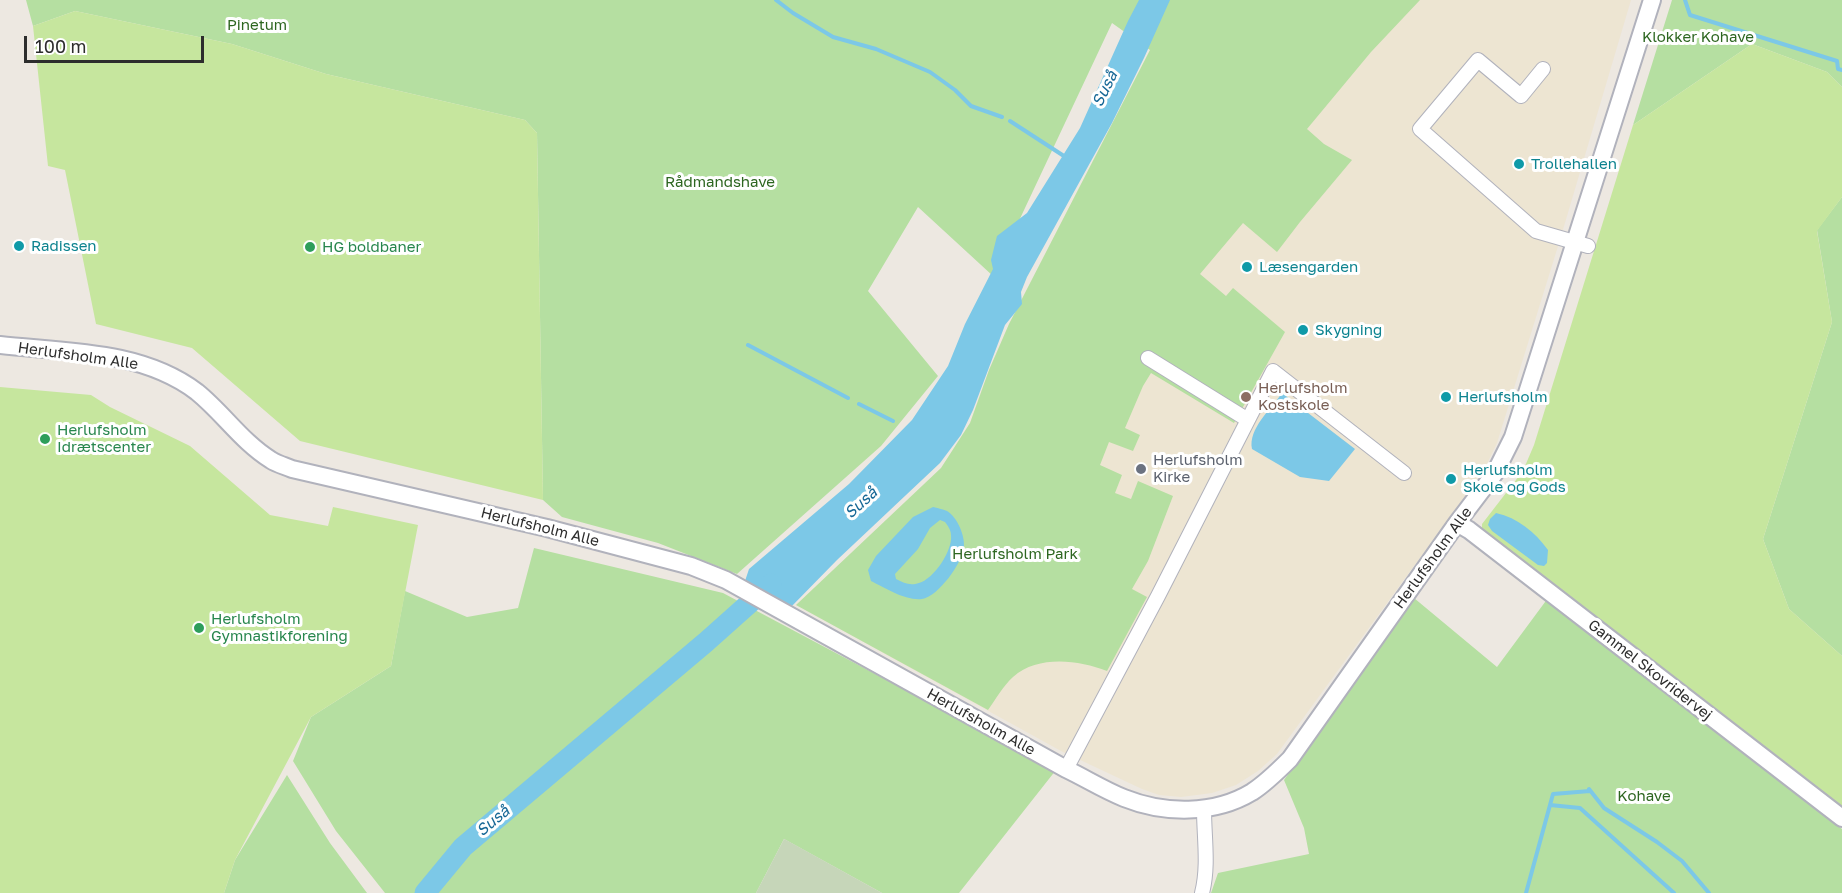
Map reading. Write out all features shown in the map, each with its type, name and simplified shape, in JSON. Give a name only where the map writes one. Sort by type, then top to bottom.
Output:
[{"type":"street","name":"Herlufsholm Alle","points":[[0,345],[111,357],[143,364],[169,375],[197,393],[264,455],[292,469],[568,533],[691,566],[726,580],[1066,769],[1124,798],[1154,807],[1176,810],[1204,809],[1232,802],[1252,792],[1290,759],[1495,473],[1513,437],[1581,244],[1652,0]]},
{"type":"street","points":[[1543,69],[1521,96],[1478,60],[1420,129],[1536,231],[1581,244]]},
{"type":"street","points":[[1148,358],[1248,420]]},
{"type":"street","points":[[1066,769],[1273,371],[1404,473]]},
{"type":"street","name":"Gammel Skovridervej","points":[[1457,523],[1842,818]]},
{"type":"street","points":[[1202,893],[1206,862],[1204,809]]},
{"type":"shaded area","name":"Herlufsholm Kostskole","points":[[1320,0],[1631,0],[1497,443],[1484,470],[1277,754],[1258,771],[1236,785],[1212,793],[1181,797],[1159,795],[1061,751],[796,605],[941,468],[957,446],[970,423],[1009,324],[1150,50]]},
{"type":"green space","name":"Rådmandshave","points":[[26,0],[1420,0],[1371,52],[1307,129],[1324,144],[1352,160],[1277,252],[1243,223],[1200,274],[1226,296],[1233,288],[1285,332],[1234,423],[1151,373],[1125,428],[1140,435],[1133,451],[1109,442],[1100,465],[1122,475],[1115,493],[1131,499],[1138,481],[1173,496],[1148,561],[1132,589],[1147,597],[1107,671],[1071,662],[1034,665],[1013,677],[988,710],[796,605],[941,468],[970,423],[1009,324],[1150,50],[1112,23],[993,276],[918,207],[868,291],[938,376],[881,446],[737,574],[658,543],[562,517],[543,500],[537,133],[525,120],[326,74],[232,44],[75,11],[33,26]]},
{"type":"green space","name":"Klokker Kohave","points":[[1672,0],[1842,0],[1842,87],[1827,72],[1752,44],[1633,125]]},
{"type":"green space","name":"HG boldbaner","points":[[75,11],[232,44],[326,74],[525,120],[537,133],[543,500],[300,441],[192,348],[96,324],[65,170],[48,166],[33,26]]},
{"type":"green space","points":[[1752,44],[1827,72],[1842,87],[1842,197],[1817,231],[1832,322],[1763,539],[1789,609],[1842,656],[1842,807],[1482,530],[1482,524],[1525,466],[1534,445],[1633,125]]},
{"type":"green space","points":[[1842,197],[1842,656],[1789,609],[1763,539],[1832,322],[1817,230]]},
{"type":"green space","name":"Herlufsholm Gymnastikforening","points":[[0,387],[91,395],[110,407],[190,446],[270,515],[328,526],[333,507],[418,525],[391,666],[311,717],[235,860],[224,893],[0,893]]},
{"type":"green space","points":[[534,548],[723,593],[1056,770],[959,893],[882,893],[784,839],[756,893],[385,893],[336,831],[293,761],[311,717],[391,666],[405,591],[467,617],[518,608]]},
{"type":"green space","name":"Kohave","points":[[1414,598],[1497,667],[1548,598],[1842,829],[1842,893],[1211,893],[1218,873],[1309,854],[1304,828],[1284,780]]},
{"type":"green space","points":[[287,775],[330,843],[367,893],[224,893],[235,860]]},
{"type":"green space","points":[[784,839],[788,841],[882,893],[756,893]]},
{"type":"water","points":[[1139,0],[1170,0],[1112,123],[1027,277],[1021,292],[1022,304],[1005,325],[973,410],[961,435],[940,463],[837,560],[791,607],[745,581],[749,569],[849,484],[912,420],[948,366],[965,324],[993,269],[991,260],[997,236],[1027,213],[1080,128]]},
{"type":"water","points":[[1282,393],[1355,449],[1329,481],[1300,477],[1252,449],[1253,434],[1261,419]]},
{"type":"water","points":[[933,507],[947,511],[957,522],[964,542],[963,553],[949,578],[935,592],[922,599],[903,596],[871,581],[868,570],[876,556],[913,517]],"holes":[[[940,520],[945,522],[950,531],[951,541],[946,556],[931,576],[916,584],[907,584],[896,579],[895,574],[918,549],[930,528]]]},
{"type":"water","points":[[1496,513],[1519,522],[1537,537],[1548,550],[1547,563],[1544,566],[1538,565],[1492,531],[1488,525]]},
{"type":"waterway","points":[[776,0],[833,37],[876,49],[930,72],[955,90],[971,106],[1002,117]]},
{"type":"waterway","points":[[1685,0],[1690,15],[1837,61],[1838,69],[1842,70]]},
{"type":"waterway","points":[[1010,121],[1067,158]]},
{"type":"waterway","points":[[748,345],[848,398]]},
{"type":"waterway","points":[[859,404],[893,421]]},
{"type":"waterway","name":"Suså","points":[[425,893],[463,847],[706,642],[771,584]]},
{"type":"waterway","points":[[1589,789],[1604,808],[1682,861],[1709,893]]},
{"type":"waterway","points":[[1526,893],[1553,794],[1590,791]]},
{"type":"waterway","points":[[1550,805],[1580,808],[1674,893]]},
{"type":"place","name":"Trollehallen","points":[[1519,164]]},
{"type":"place","name":"Radissen","points":[[19,246]]},
{"type":"place","name":"HG boldbaner","points":[[310,247]]},
{"type":"place","name":"Læsengarden","points":[[1247,267]]},
{"type":"place","name":"Skygning","points":[[1303,330]]},
{"type":"place","name":"Herlufsholm Kostskole","points":[[1246,397]]},
{"type":"place","name":"Herlufsholm","points":[[1446,397]]},
{"type":"place","name":"Herlufsholm Idrætscenter","points":[[45,439]]},
{"type":"place","name":"Herlufsholm Kirke","points":[[1141,469]]},
{"type":"place","name":"Herlufsholm Skole og Gods","points":[[1451,479]]},
{"type":"place","name":"Herlufsholm Gymnastikforening","points":[[199,628]]},
{"type":"park label","name":"Pinetum","points":[[257,25]]},
{"type":"park label","name":"Herlufsholm Park","points":[[1015,554]]}]
